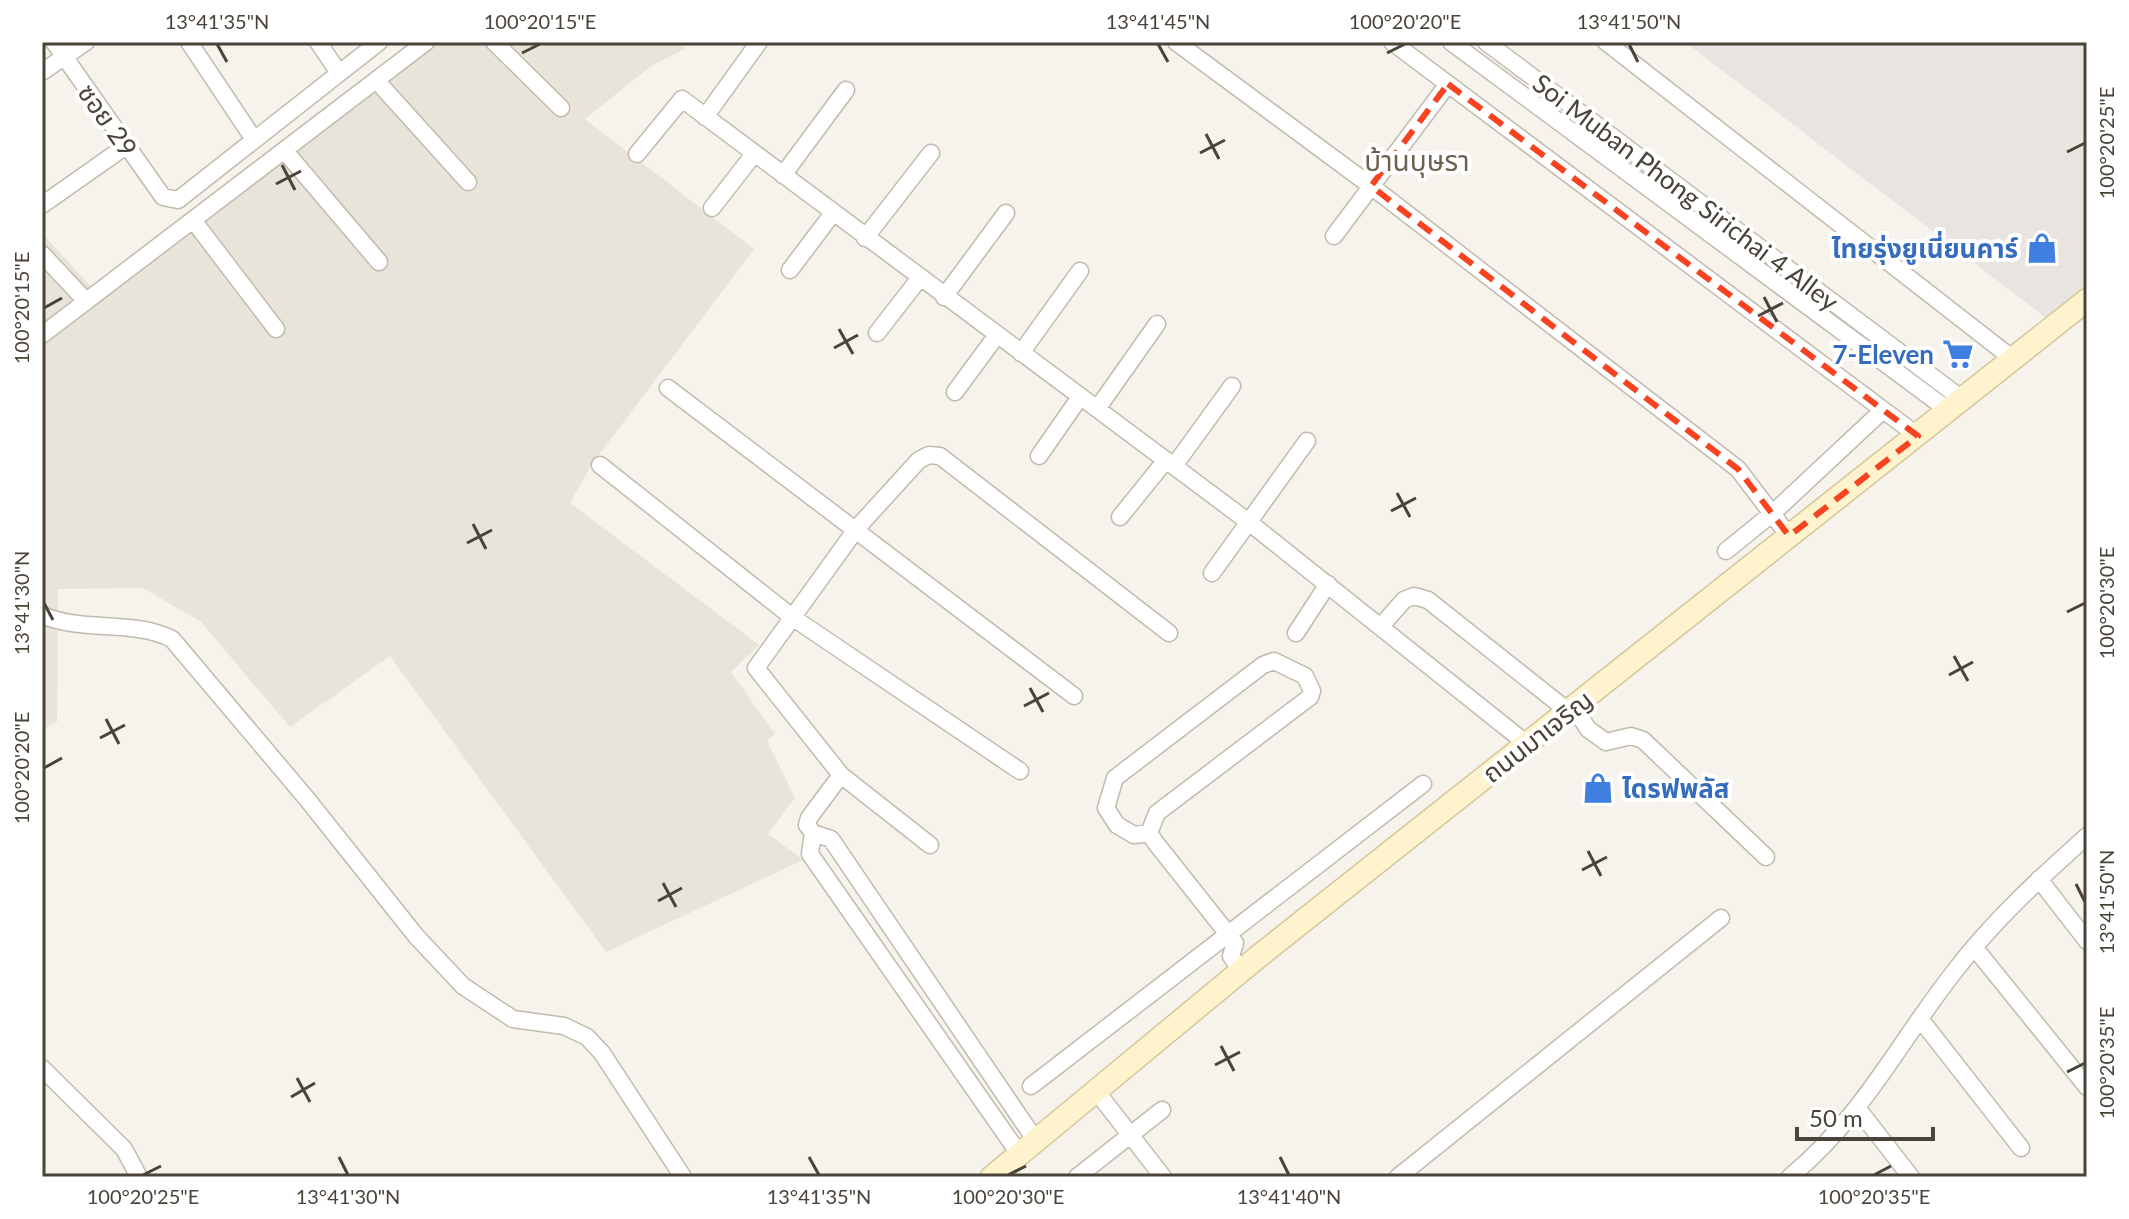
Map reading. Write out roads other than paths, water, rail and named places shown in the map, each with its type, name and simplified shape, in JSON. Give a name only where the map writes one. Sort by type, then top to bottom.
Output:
[{"type":"main road","name":"ถนนมาเจริญ","points":[[993,1177],[1248,965],[2087,300]]},
{"type":"street","name":"ซอย 29","points":[[54,42],[163,197],[178,200],[253,138]]},
{"type":"street","points":[[42,72],[86,42]]},
{"type":"street","points":[[189,42],[253,138],[379,42]]},
{"type":"street","points":[[318,42],[339,73]]},
{"type":"street","points":[[42,335],[426,42]]},
{"type":"street","points":[[494,42],[561,108]]},
{"type":"street","points":[[705,117],[759,42]]},
{"type":"street","points":[[1176,42],[1371,186],[1738,469],[1774,512],[1789,536]]},
{"type":"street","points":[[1392,42],[1918,436]]},
{"type":"street","name":"Soi Muban Phong Sirichai 4 Alley","points":[[1451,42],[1474,49],[1955,404]]},
{"type":"street","name":"Soi Muban Phong Sirichai 4 Alley","points":[[1486,42],[1955,404]]},
{"type":"street","points":[[1606,42],[2013,359]]},
{"type":"street","points":[[376,80],[468,182]]},
{"type":"street","points":[[1334,236],[1448,84]]},
{"type":"street","points":[[783,175],[846,90]]},
{"type":"street","points":[[637,154],[682,99],[919,279],[1250,523],[1382,625],[1527,744]]},
{"type":"street","points":[[42,205],[126,146]]},
{"type":"street","points":[[284,150],[379,262]]},
{"type":"street","points":[[865,238],[931,153]]},
{"type":"street","points":[[712,208],[754,154]]},
{"type":"street","points":[[790,270],[833,213]]},
{"type":"street","points":[[944,297],[1006,213]]},
{"type":"street","points":[[193,220],[276,329]]},
{"type":"street","points":[[42,254],[86,301]]},
{"type":"street","points":[[1021,353],[1080,271]]},
{"type":"street","points":[[877,333],[919,279]]},
{"type":"street","points":[[1097,409],[1157,324]]},
{"type":"street","points":[[955,392],[997,335]]},
{"type":"street","points":[[1120,517],[1170,463],[1232,386]]},
{"type":"street","points":[[668,388],[857,528],[1074,696]]},
{"type":"street","points":[[1039,456],[1080,397]]},
{"type":"street","points":[[1726,551],[1774,512],[1882,411]]},
{"type":"street","points":[[1212,573],[1307,441]]},
{"type":"street","points":[[930,845],[841,775],[756,668],[857,528],[919,460],[929,455],[940,456],[1169,633]]},
{"type":"street","points":[[600,465],[792,617],[1020,771]]},
{"type":"street","points":[[1296,633],[1328,584]]},
{"type":"street","points":[[1382,625],[1404,600],[1414,596],[1428,600],[1571,709],[1588,729],[1606,742],[1631,736],[1643,740],[1766,857]]},
{"type":"street","points":[[42,615],[58,622],[150,629],[172,639],[307,799],[416,936],[454,976],[490,1007],[513,1019],[564,1026],[587,1037],[602,1053],[683,1177]]},
{"type":"street","points":[[1274,661],[1305,676],[1312,691],[1310,697],[1157,813],[1149,833],[1134,835],[1117,825],[1106,808],[1115,778],[1263,665],[1274,661]]},
{"type":"street","points":[[841,775],[807,825],[813,833],[831,839],[1028,1148]]},
{"type":"street","points":[[1031,1086],[1232,938],[1423,784]]},
{"type":"street","points":[[813,833],[810,854],[1028,1148]]},
{"type":"street","points":[[1149,833],[1232,938],[1247,944],[1248,965]]},
{"type":"street","points":[[1790,1177],[1827,1146],[1858,1109],[1974,947],[2039,879],[2087,836]]},
{"type":"street","points":[[2039,879],[2087,941]]},
{"type":"street","points":[[1398,1177],[1721,918]]},
{"type":"street","points":[[1974,947],[2087,1087]]},
{"type":"street","points":[[1921,1020],[2021,1148]]},
{"type":"street","points":[[42,1068],[124,1149],[139,1177]]},
{"type":"street","points":[[1097,1092],[1163,1177]]},
{"type":"street","points":[[1858,1109],[1911,1177]]},
{"type":"street","points":[[1077,1177],[1162,1110]]},
{"type":"place","name":"ไทยรุ่งยูเนี่ยนคาร์","points":[[2042,248]]},
{"type":"place","name":"7-Eleven","points":[[1958,354]]},
{"type":"place","name":"ไดรฟพลัส","points":[[1598,788]]},
{"type":"district","name":"บ้านบุษรา","points":[[1417,160]]}]
